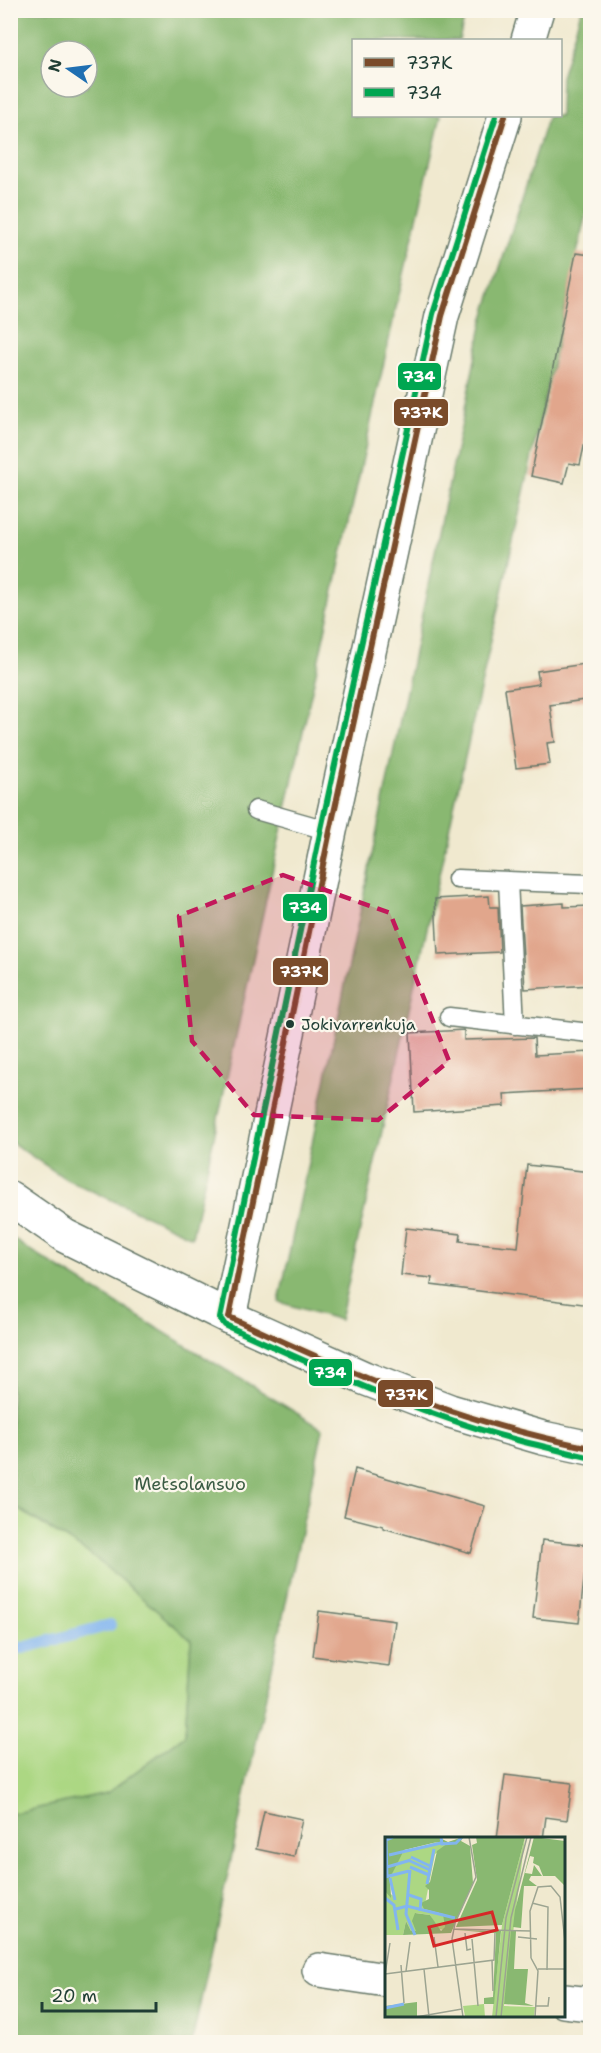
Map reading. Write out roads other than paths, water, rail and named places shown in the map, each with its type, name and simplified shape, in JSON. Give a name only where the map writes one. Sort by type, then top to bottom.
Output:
[{"type":"street","points":[[528,39],[537,10]]},
{"type":"street","points":[[230,1317],[330,831],[442,316],[505,117]]},
{"type":"street","points":[[10,1198],[65,1236],[230,1317],[364,1378],[450,1411],[543,1438],[591,1448]]},
{"type":"street","points":[[319,1970],[385,1980]]},
{"type":"street","points":[[565,2001],[591,2004]]},
{"type":"lane","points":[[256,810],[330,831]]},
{"type":"lane","points":[[457,879],[591,884]]},
{"type":"lane","points":[[508,881],[515,1025]]},
{"type":"lane","points":[[449,1017],[591,1033]]},
{"type":"waterway","points":[[10,1647],[23,1648],[110,1625]]},
{"type":"place","name":"Jokivarrenkuja","points":[[290,1024]]},
{"type":"park label","name":"Metsolansuo","points":[[190,1484]]}]
